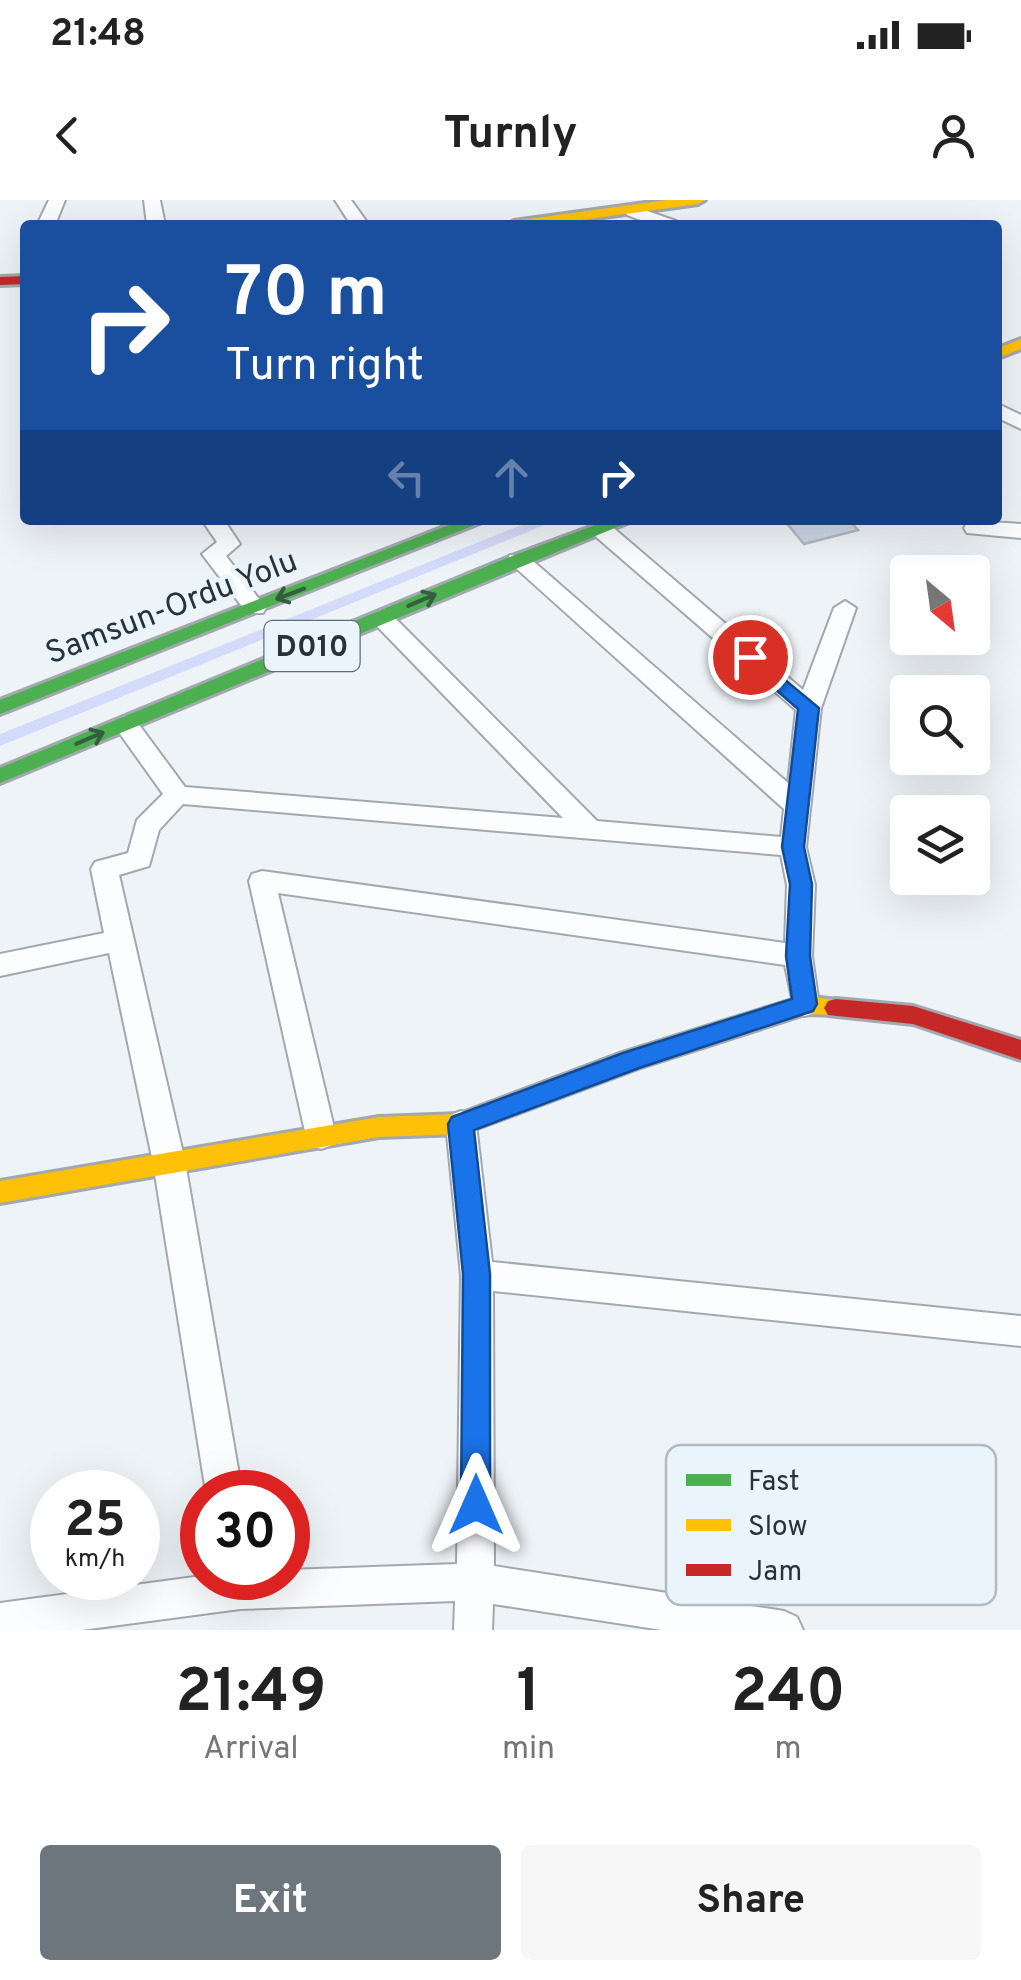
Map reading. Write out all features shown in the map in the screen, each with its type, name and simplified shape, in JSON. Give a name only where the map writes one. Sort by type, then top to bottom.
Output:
[{"type":"main road","points":[[536,220],[594,207],[634,210],[698,200]]},
{"type":"main road","name":"Samsun-Ordu Yolu","points":[[0,707],[465,525]]},
{"type":"main road","name":"D010","points":[[0,776],[518,560],[614,525]]},
{"type":"main road","points":[[0,1192],[378,1126],[461,1124],[631,1060],[805,1004],[913,1015],[1021,1050]]},
{"type":"street","points":[[634,210],[658,220]]},
{"type":"street","points":[[216,525],[229,544],[213,554],[255,608]]},
{"type":"street","points":[[975,528],[1021,531]]},
{"type":"street","points":[[602,530],[808,708]]},
{"type":"street","points":[[518,560],[800,807]]},
{"type":"street","points":[[805,1004],[798,956],[801,884],[793,847],[808,708],[844,608]]},
{"type":"street","points":[[381,617],[588,829]]},
{"type":"street","points":[[125,724],[177,795],[793,847]]},
{"type":"street","points":[[177,795],[146,827],[140,859],[104,868],[169,1162],[220,1470]]},
{"type":"street","points":[[321,1136],[262,881],[798,956]]},
{"type":"street","points":[[0,965],[120,940]]},
{"type":"street","points":[[461,1124],[477,1274],[472,1630]]},
{"type":"street","points":[[477,1274],[1021,1331]]},
{"type":"street","points":[[310,1583],[475,1582],[784,1630]]},
{"type":"street","points":[[0,1622],[180,1593]]},
{"type":"shaded area","points":[[522,525],[545,525],[0,746],[0,734]]},
{"type":"building","points":[[788,525],[854,525],[858,530],[804,544]]},
{"type":"traffic: fast","points":[[0,707],[465,525]]},
{"type":"traffic: fast","points":[[0,776],[518,560],[612,525]]},
{"type":"traffic: slow","points":[[551,220],[698,200]]},
{"type":"traffic: slow","points":[[1002,351],[1021,344]]},
{"type":"traffic: slow","points":[[0,1192],[379,1127],[461,1124],[631,1060],[805,1005],[836,1008]]},
{"type":"traffic: jam","points":[[0,281],[20,280]]},
{"type":"traffic: jam","points":[[836,1008],[913,1015],[1021,1050]]},
{"type":"route","points":[[476,1505],[477,1274],[461,1124],[631,1060],[805,1004],[798,956],[801,884],[793,847],[808,708],[750,657]]}]
